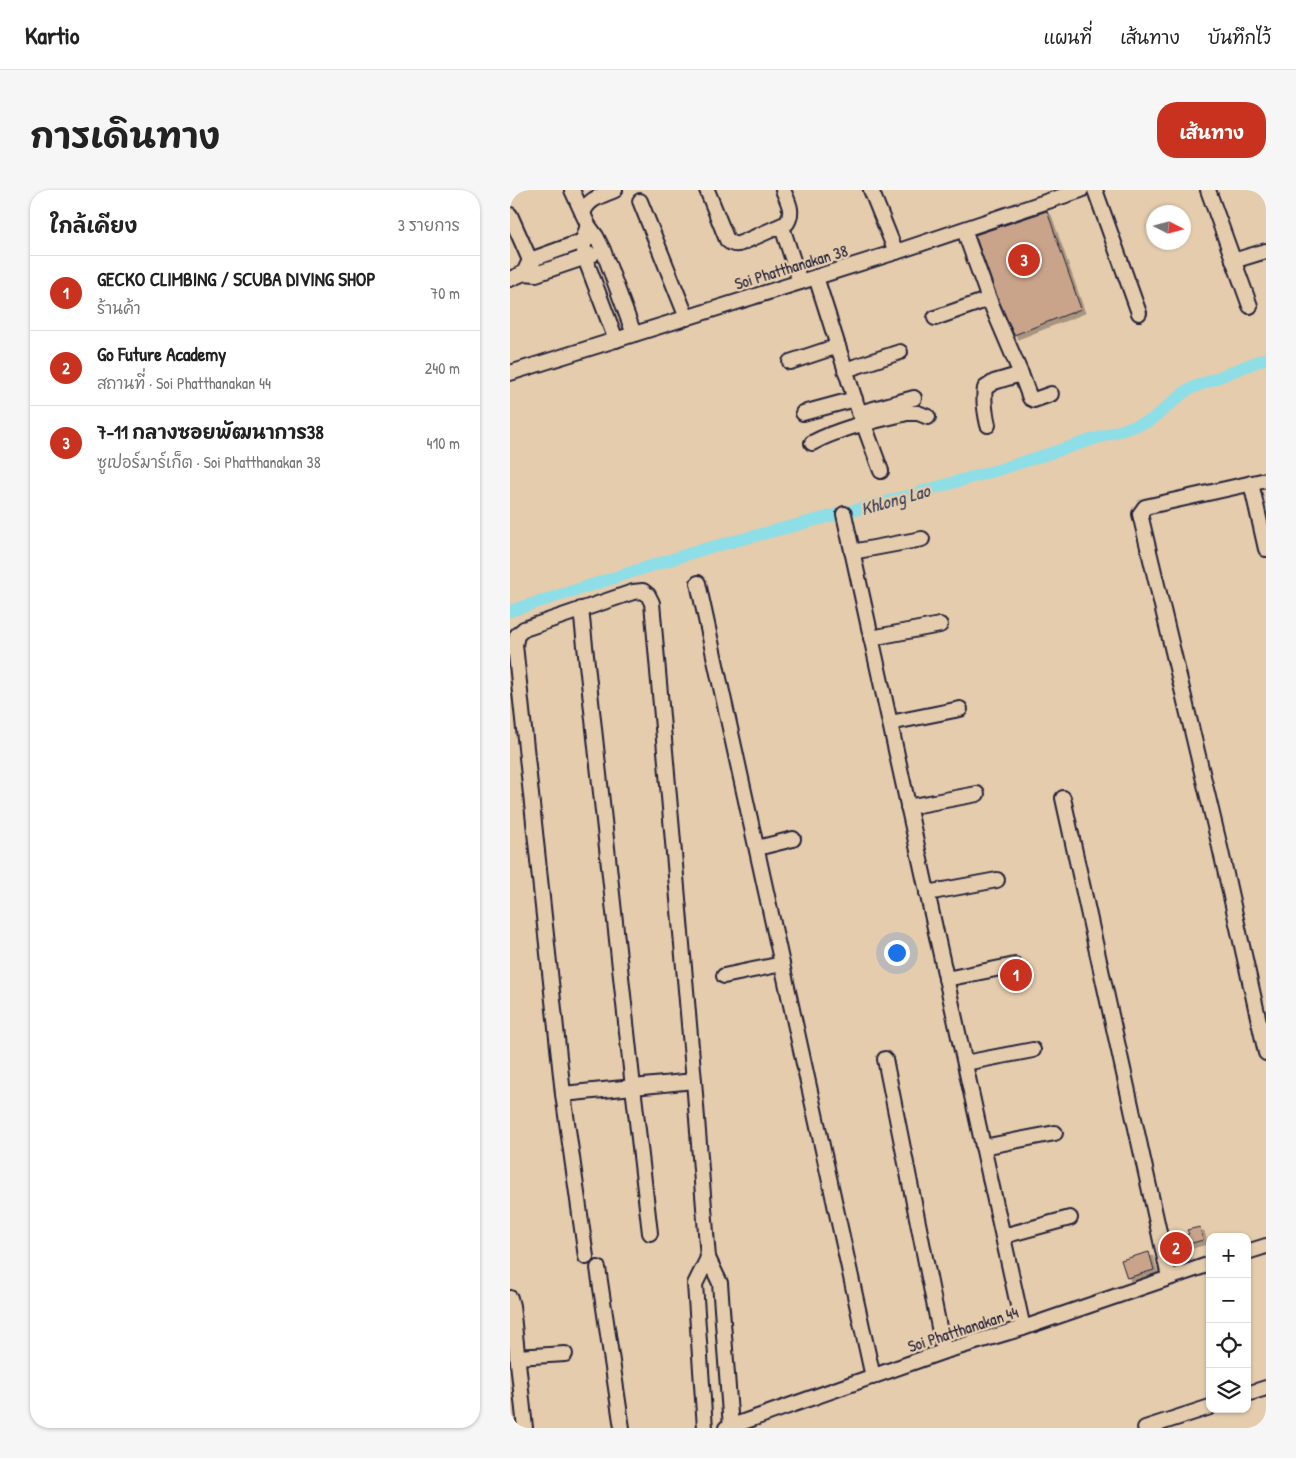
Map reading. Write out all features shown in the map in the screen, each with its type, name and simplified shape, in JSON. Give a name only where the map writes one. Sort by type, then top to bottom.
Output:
[{"type":"street","points":[[572,190],[587,229],[603,250],[634,334]]},
{"type":"street","points":[[615,190],[588,202],[585,207],[587,229],[585,258],[616,340]]},
{"type":"street","points":[[706,190],[727,238],[732,243],[739,244],[782,227],[789,222],[791,210],[783,190]]},
{"type":"street","points":[[871,190],[896,252]]},
{"type":"street","name":"Soi Phatthanakan 38","points":[[510,373],[896,252],[1081,190]]},
{"type":"street","points":[[1095,190],[1139,313]]},
{"type":"street","points":[[1208,190],[1250,306]]},
{"type":"street","points":[[640,200],[687,318]]},
{"type":"street","points":[[510,215],[530,269]]},
{"type":"street","points":[[782,227],[800,282]]},
{"type":"street","points":[[510,278],[530,269],[587,229]]},
{"type":"street","points":[[964,230],[989,299],[1030,398],[1034,400],[1051,394]]},
{"type":"street","points":[[530,269],[585,258],[603,250]]},
{"type":"street","points":[[1234,261],[1266,251]]},
{"type":"street","points":[[816,277],[861,418],[881,471]]},
{"type":"street","points":[[935,318],[989,299]]},
{"type":"street","points":[[790,362],[838,346]]},
{"type":"street","points":[[845,370],[900,352]]},
{"type":"street","points":[[988,425],[984,411],[983,398],[985,388],[994,382],[1021,374]]},
{"type":"street","points":[[812,443],[861,418],[914,398]]},
{"type":"street","points":[[803,413],[855,399]]},
{"type":"street","points":[[861,418],[914,413],[928,417]]},
{"type":"street","points":[[1266,480],[1145,507],[1140,514],[1219,842],[1266,1053]]},
{"type":"street","points":[[1251,483],[1266,549]]},
{"type":"street","points":[[844,514],[1023,1328]]},
{"type":"street","points":[[852,552],[922,538]]},
{"type":"street","points":[[698,583],[873,1378]]},
{"type":"street","points":[[586,1257],[563,1094],[515,645],[517,635],[524,629],[633,592],[643,591],[648,595],[652,603],[708,1258],[720,1283],[729,1427]]},
{"type":"street","points":[[581,609],[650,1233]]},
{"type":"street","points":[[871,638],[940,625]]},
{"type":"street","points":[[890,723],[960,710]]},
{"type":"street","points":[[908,807],[977,794]]},
{"type":"street","points":[[1063,798],[1169,1277]]},
{"type":"street","points":[[756,848],[793,839]]},
{"type":"street","points":[[927,893],[997,880]]},
{"type":"street","points":[[724,976],[782,964]]},
{"type":"street","points":[[946,980],[1016,965]]},
{"type":"street","points":[[965,1063],[1033,1050]]},
{"type":"street","points":[[884,1059],[945,1351]]},
{"type":"street","points":[[563,1094],[694,1081]]},
{"type":"street","points":[[983,1147],[1055,1133]]},
{"type":"street","points":[[1003,1236],[1070,1218]]},
{"type":"street","points":[[1251,1251],[1266,1246]]},
{"type":"street","points":[[705,1428],[695,1284],[708,1258]]},
{"type":"street","name":"Soi Phatthanakan 44","points":[[729,1427],[873,1378],[945,1351],[1023,1328],[1206,1265]]},
{"type":"street","points":[[598,1268],[622,1428]]},
{"type":"street","points":[[510,1298],[525,1428]]},
{"type":"street","points":[[517,1357],[565,1354]]},
{"type":"street","points":[[1251,1393],[1266,1388]]},
{"type":"street","points":[[1144,1428],[1206,1408]]},
{"type":"building","points":[[1047,211],[1081,309],[1014,335],[997,296],[975,235]]},
{"type":"building","points":[[1200,1227],[1203,1240],[1185,1245],[1188,1255],[1174,1259],[1170,1240],[1189,1234],[1187,1230]]},
{"type":"building","points":[[1149,1252],[1154,1270],[1127,1278],[1121,1260]]},
{"type":"waterway","name":"Khlong Lao","points":[[510,611],[704,549],[878,504],[1001,469],[1150,421],[1187,390],[1266,358]]},
{"type":"place","name":"7-11 กลางซอยพัฒนาการ38","points":[[1024,260]]},
{"type":"place","name":"GECKO CLIMBING / SCUBA DIVING SHOP","points":[[1016,975]]},
{"type":"place","name":"Go Future Academy","points":[[1176,1248]]}]
